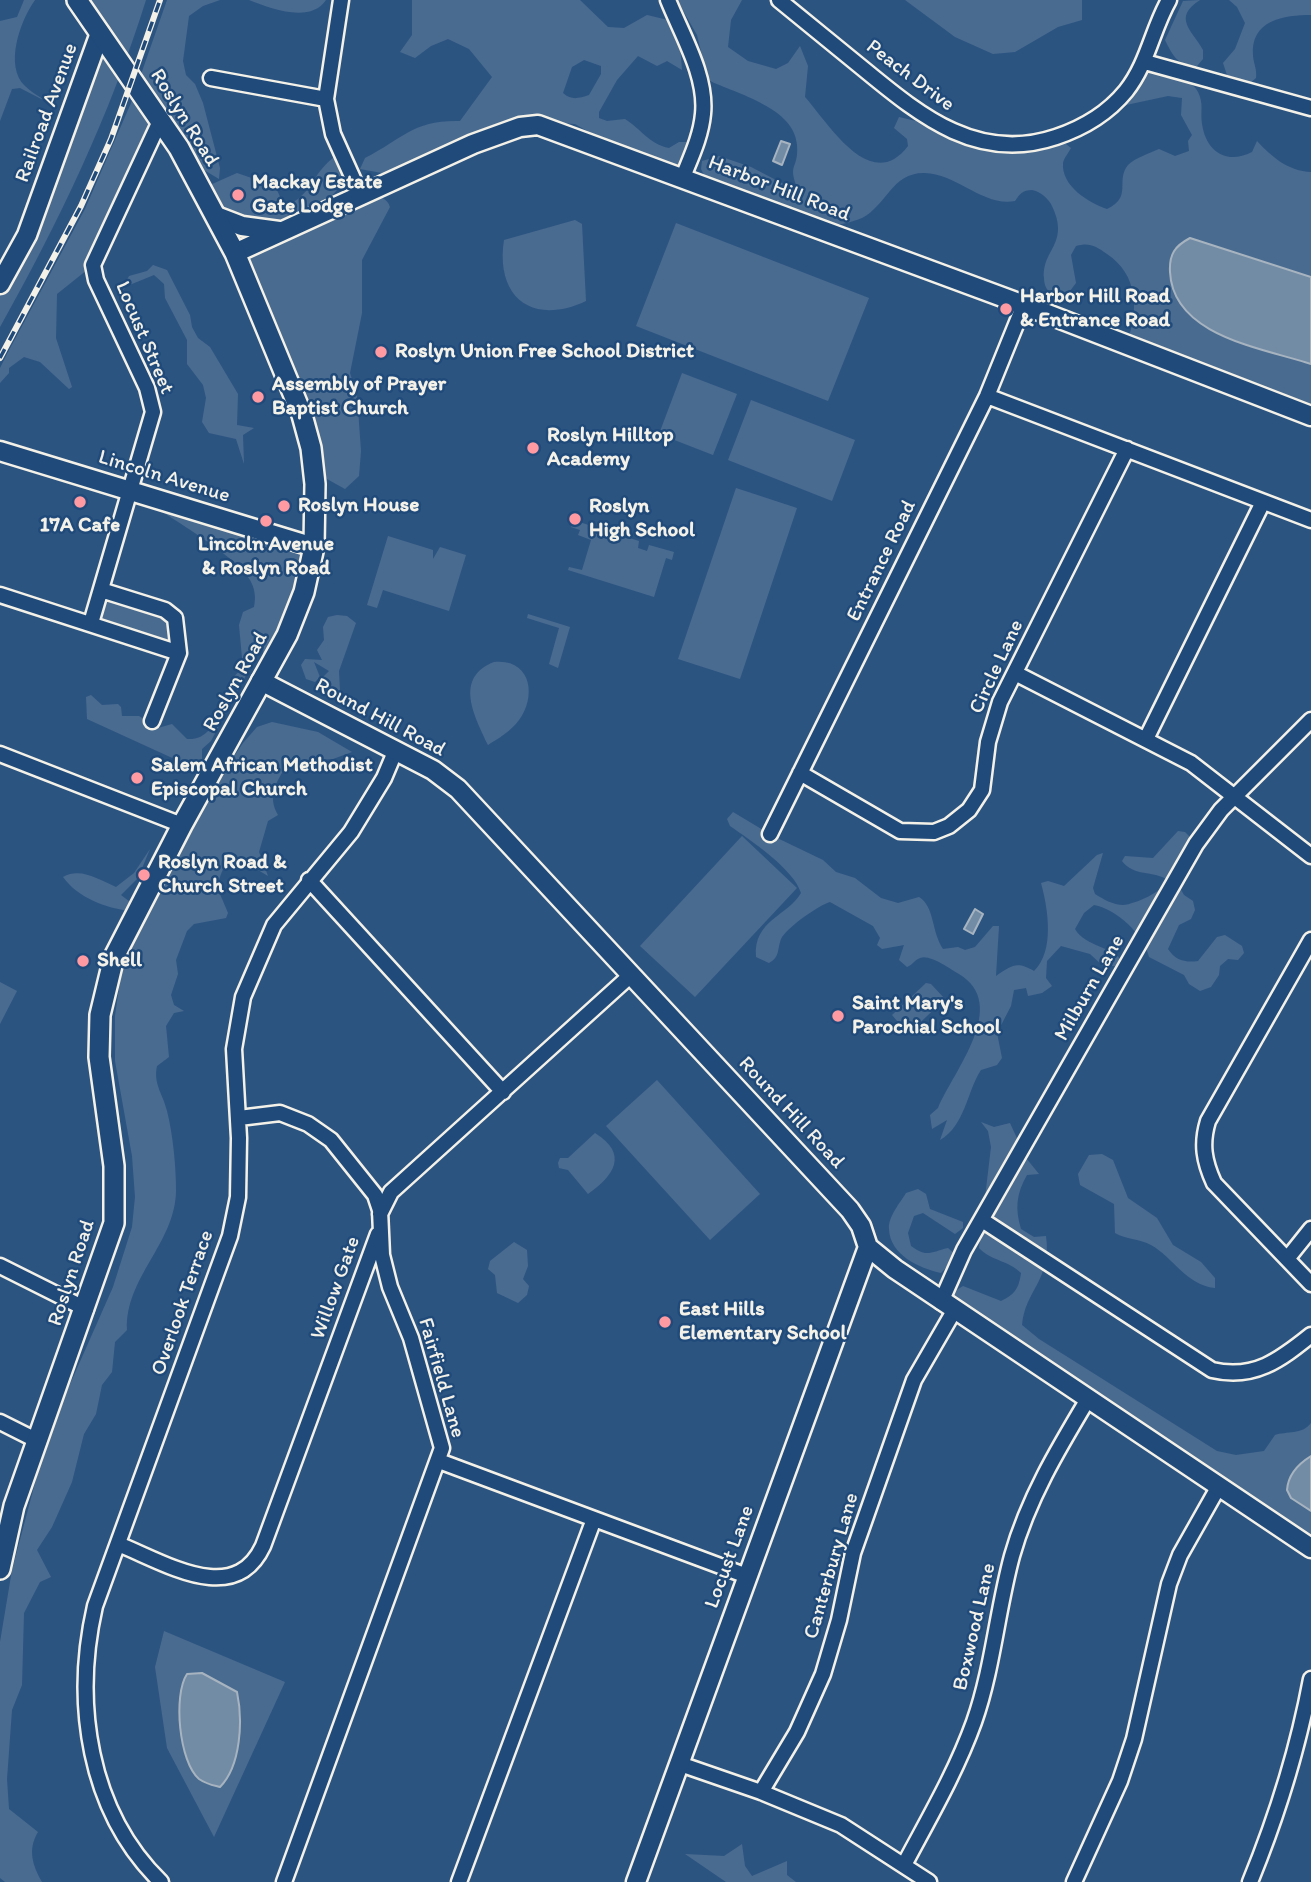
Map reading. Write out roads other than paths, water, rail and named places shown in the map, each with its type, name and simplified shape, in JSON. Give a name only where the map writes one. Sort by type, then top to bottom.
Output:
[{"type":"main road","name":"Roslyn Road","points":[[0,1569],[14,1506],[110,1241],[116,1207],[114,1166],[99,1057],[104,987],[120,941],[292,625],[304,592],[314,547],[316,491],[308,438],[299,405],[235,253],[161,120],[78,2]]},
{"type":"street","points":[[341,0],[326,99],[333,134],[359,194]]},
{"type":"street","points":[[668,0],[701,83],[704,103],[701,128],[683,177]]},
{"type":"street","name":"Peach Drive","points":[[779,0],[917,113],[943,129],[990,144],[1044,141],[1097,118],[1118,100],[1145,62],[1169,0]]},
{"type":"street","points":[[78,2],[87,29],[87,66]]},
{"type":"street","name":"Railroad Avenue","points":[[0,284],[27,235],[100,33]]},
{"type":"street","points":[[1145,62],[1311,108]]},
{"type":"street","points":[[211,78],[326,99]]},
{"type":"street","name":"Locust Street","points":[[91,623],[149,430],[152,406],[148,388],[96,280],[93,265],[161,120]]},
{"type":"street","name":"Harbor Hill Road","points":[[235,253],[359,194],[474,144],[507,130],[531,125],[558,130],[1311,416]]},
{"type":"street","points":[[216,216],[253,229],[279,231]]},
{"type":"street","name":"Entrance Road","points":[[770,834],[987,396],[1024,305]]},
{"type":"street","points":[[987,396],[1311,520]]},
{"type":"street","name":"Circle Lane","points":[[800,773],[900,831],[924,833],[949,826],[969,810],[982,790],[992,724],[1127,449]]},
{"type":"street","name":"Lincoln Avenue","points":[[0,451],[314,547]]},
{"type":"street","points":[[1146,739],[1263,502]]},
{"type":"street","points":[[101,590],[171,614],[177,625],[179,653],[152,721]]},
{"type":"street","points":[[0,595],[179,653]]},
{"type":"street","points":[[1015,673],[1201,769],[1311,856]]},
{"type":"street","name":"Round Hill Road","points":[[261,681],[433,770],[457,789],[850,1210],[861,1226],[868,1247],[948,1307],[1311,1548]]},
{"type":"street","name":"Milburn Lane","points":[[948,1307],[949,1279],[1196,844],[1236,795],[1311,720]]},
{"type":"street","name":"Overlook Terrace","points":[[162,1882],[122,1831],[110,1806],[90,1748],[85,1714],[88,1637],[118,1544],[230,1236],[238,1197],[239,1118],[233,1067],[243,997],[274,925],[351,832],[384,778],[395,751]]},
{"type":"street","points":[[0,754],[182,825]]},
{"type":"street","points":[[309,880],[503,1092]]},
{"type":"street","points":[[1311,940],[1208,1121],[1203,1146],[1205,1164],[1214,1183],[1311,1284]]},
{"type":"street","name":"Willow Gate","points":[[118,1544],[213,1579],[236,1577],[255,1562],[372,1254],[380,1210],[391,1192],[631,975]]},
{"type":"street","name":"Fairfield Lane","points":[[239,1118],[280,1113],[308,1124],[339,1151],[375,1195],[380,1210],[382,1255],[390,1287],[411,1338],[436,1419],[442,1448],[439,1461],[747,1576]]},
{"type":"street","points":[[982,1220],[1212,1370],[1239,1374],[1266,1368],[1311,1335]]},
{"type":"street","points":[[1287,1259],[1311,1229]]},
{"type":"street","name":"Locust Lane","points":[[636,1882],[868,1247]]},
{"type":"street","points":[[0,1266],[86,1309]]},
{"type":"street","name":"Canterbury Lane","points":[[761,1792],[797,1732],[823,1674],[833,1644],[853,1553],[914,1380],[948,1307]]},
{"type":"street","name":"Boxwood Lane","points":[[904,1865],[949,1781],[974,1722],[992,1658],[1013,1555],[1031,1502],[1056,1451],[1088,1399]]},
{"type":"street","points":[[0,1422],[37,1441]]},
{"type":"street","points":[[284,1882],[439,1461]]},
{"type":"street","points":[[1074,1882],[1096,1840],[1134,1739],[1169,1584],[1180,1555],[1219,1486]]},
{"type":"street","points":[[459,1882],[593,1519]]},
{"type":"street","points":[[1250,1882],[1269,1836],[1296,1749],[1311,1679]]},
{"type":"street","points":[[680,1764],[761,1792],[841,1825],[929,1882]]},
{"type":"railway","points":[[0,358],[81,206],[111,139],[160,0]]},
{"type":"place","name":"Mackay Estate Gate Lodge","points":[[238,195]]},
{"type":"place","name":"Harbor Hill Road & Entrance Road","points":[[1006,309]]},
{"type":"place","name":"Roslyn Union Free School District","points":[[381,352]]},
{"type":"place","name":"Assembly of Prayer Baptist Church","points":[[258,397]]},
{"type":"place","name":"Roslyn Hilltop Academy","points":[[533,448]]},
{"type":"place","name":"17A Cafe","points":[[80,502]]},
{"type":"place","name":"Roslyn House","points":[[284,506]]},
{"type":"place","name":"Roslyn High School","points":[[575,519]]},
{"type":"place","name":"Lincoln Avenue & Roslyn Road","points":[[266,521]]},
{"type":"place","name":"Salem African Methodist Episcopal Church","points":[[137,778]]},
{"type":"place","name":"Roslyn Road & Church Street","points":[[144,875]]},
{"type":"place","name":"Shell","points":[[83,961]]},
{"type":"place","name":"Saint Mary's Parochial School","points":[[838,1016]]},
{"type":"place","name":"East Hills Elementary School","points":[[665,1322]]}]
